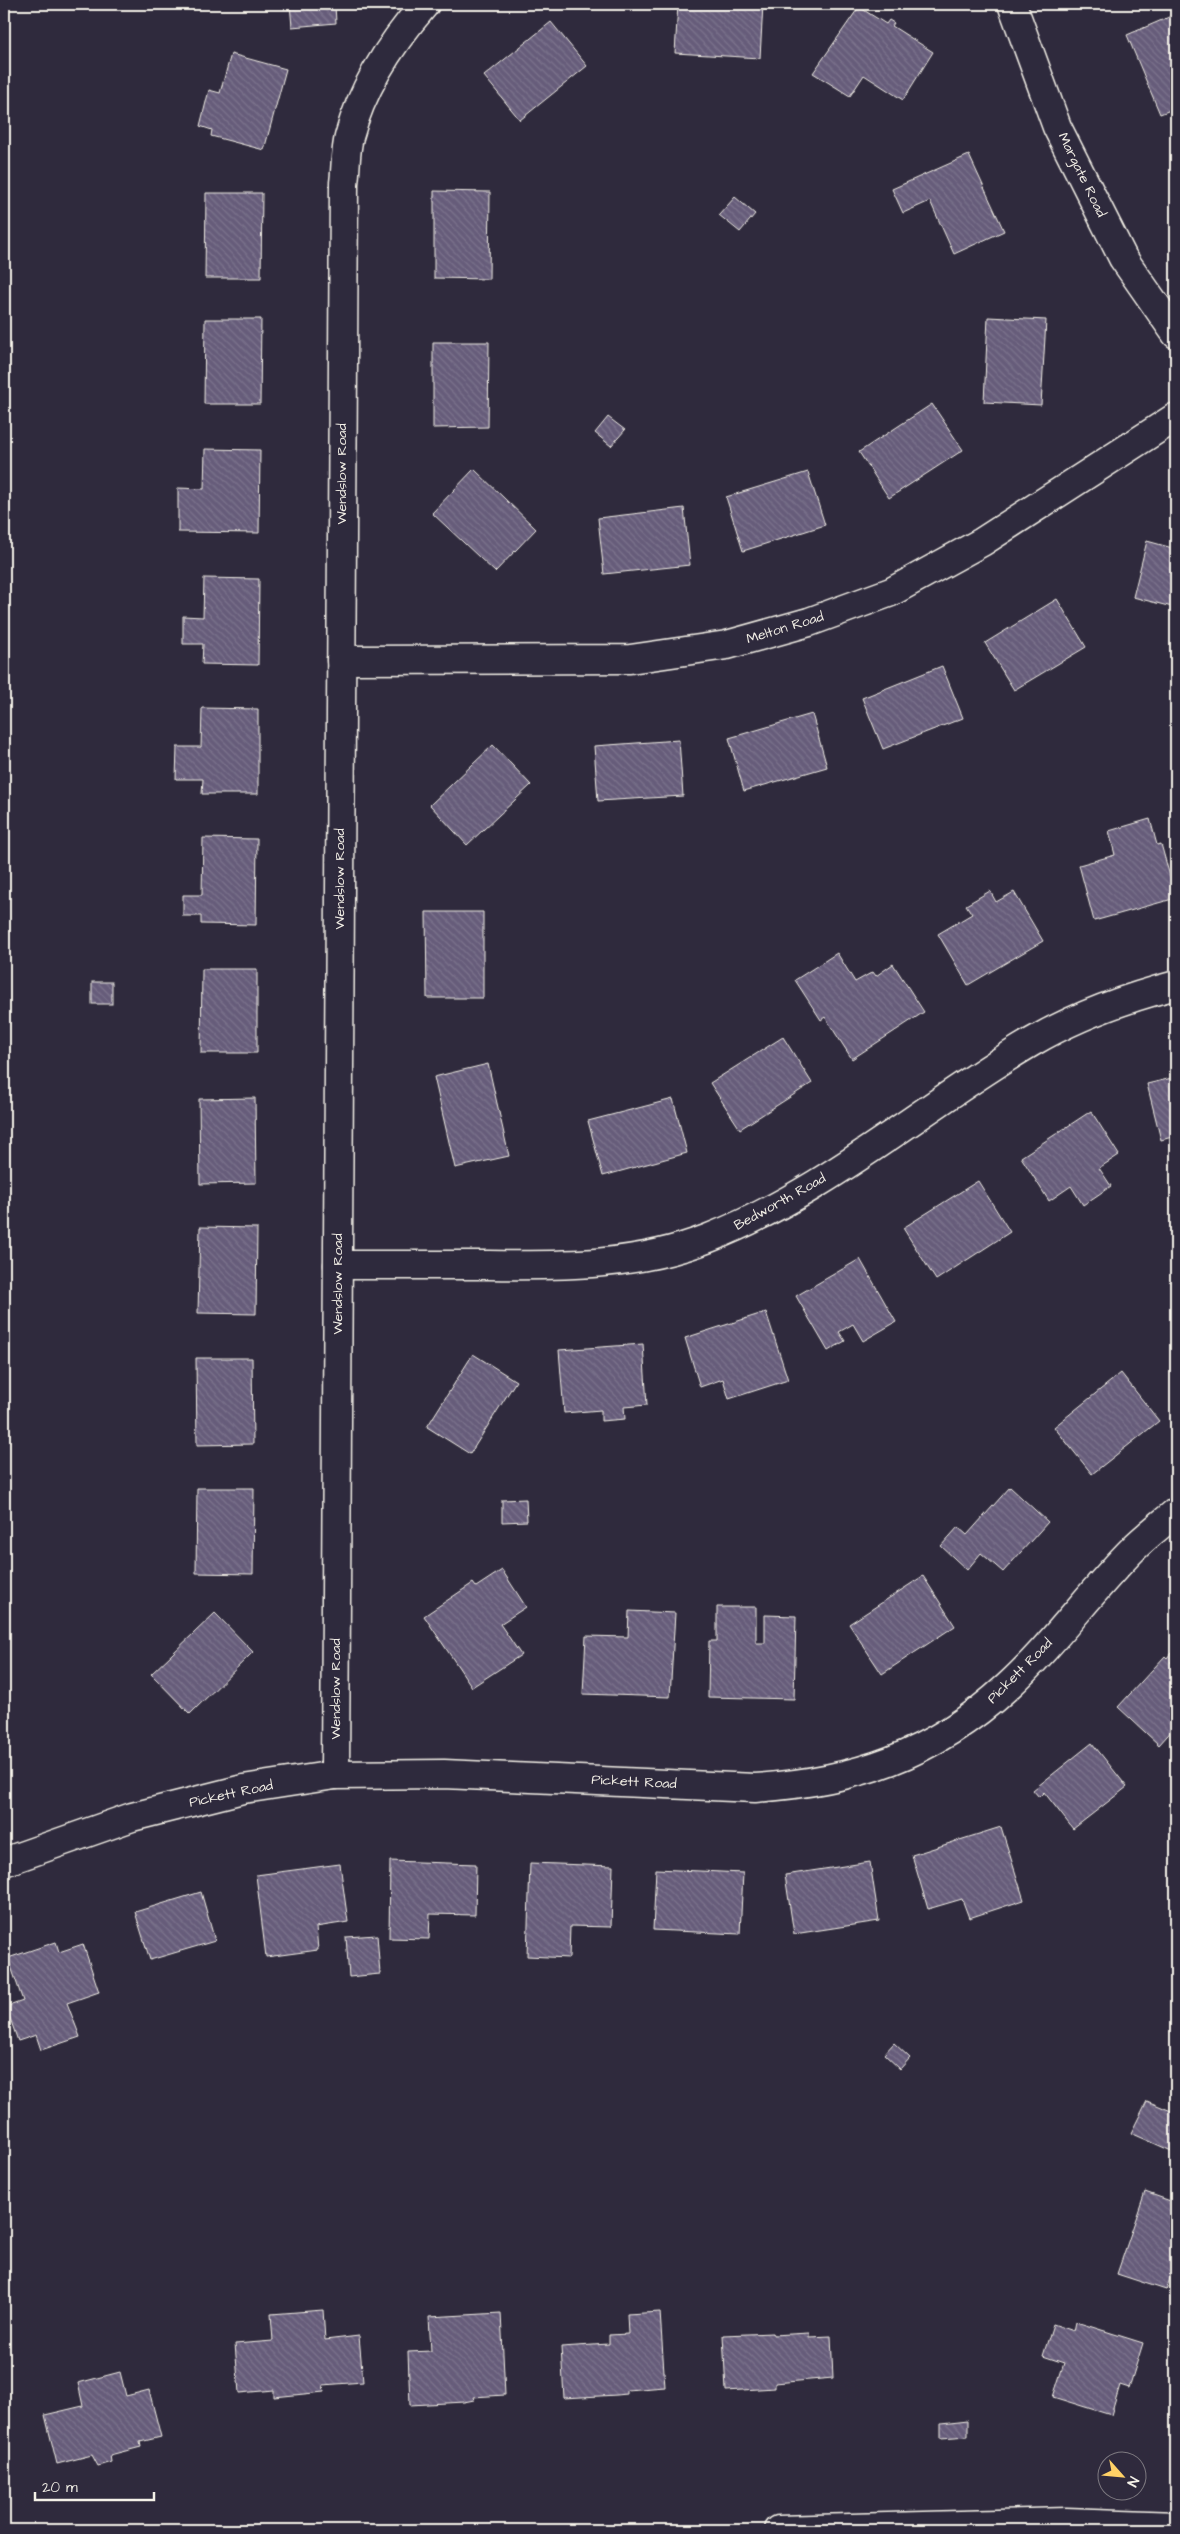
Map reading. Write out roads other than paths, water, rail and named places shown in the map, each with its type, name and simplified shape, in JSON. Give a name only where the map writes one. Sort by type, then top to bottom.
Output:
[{"type":"street","name":"Wendslow Road","points":[[335,1775],[344,184],[348,138],[366,93],[397,37],[425,4]]},
{"type":"street","name":"Margate Road","points":[[1012,4],[1057,127],[1123,258],[1176,334]]},
{"type":"street","name":"Melton Road","points":[[341,660],[630,658],[727,646],[810,622],[891,592],[974,546],[1176,417]]},
{"type":"street","name":"Bedworth Road","points":[[338,1265],[568,1266],[616,1262],[660,1254],[707,1239],[751,1221],[802,1192],[1032,1042],[1080,1017],[1130,997],[1176,985]]},
{"type":"street","name":"Pickett Road","points":[[4,1862],[132,1817],[243,1789],[335,1775],[444,1774],[755,1788],[799,1785],[850,1775],[893,1761],[975,1714],[1035,1659],[1133,1549],[1176,1512]]},
{"type":"street","points":[[778,2530],[1066,2522],[1176,2526]]}]
